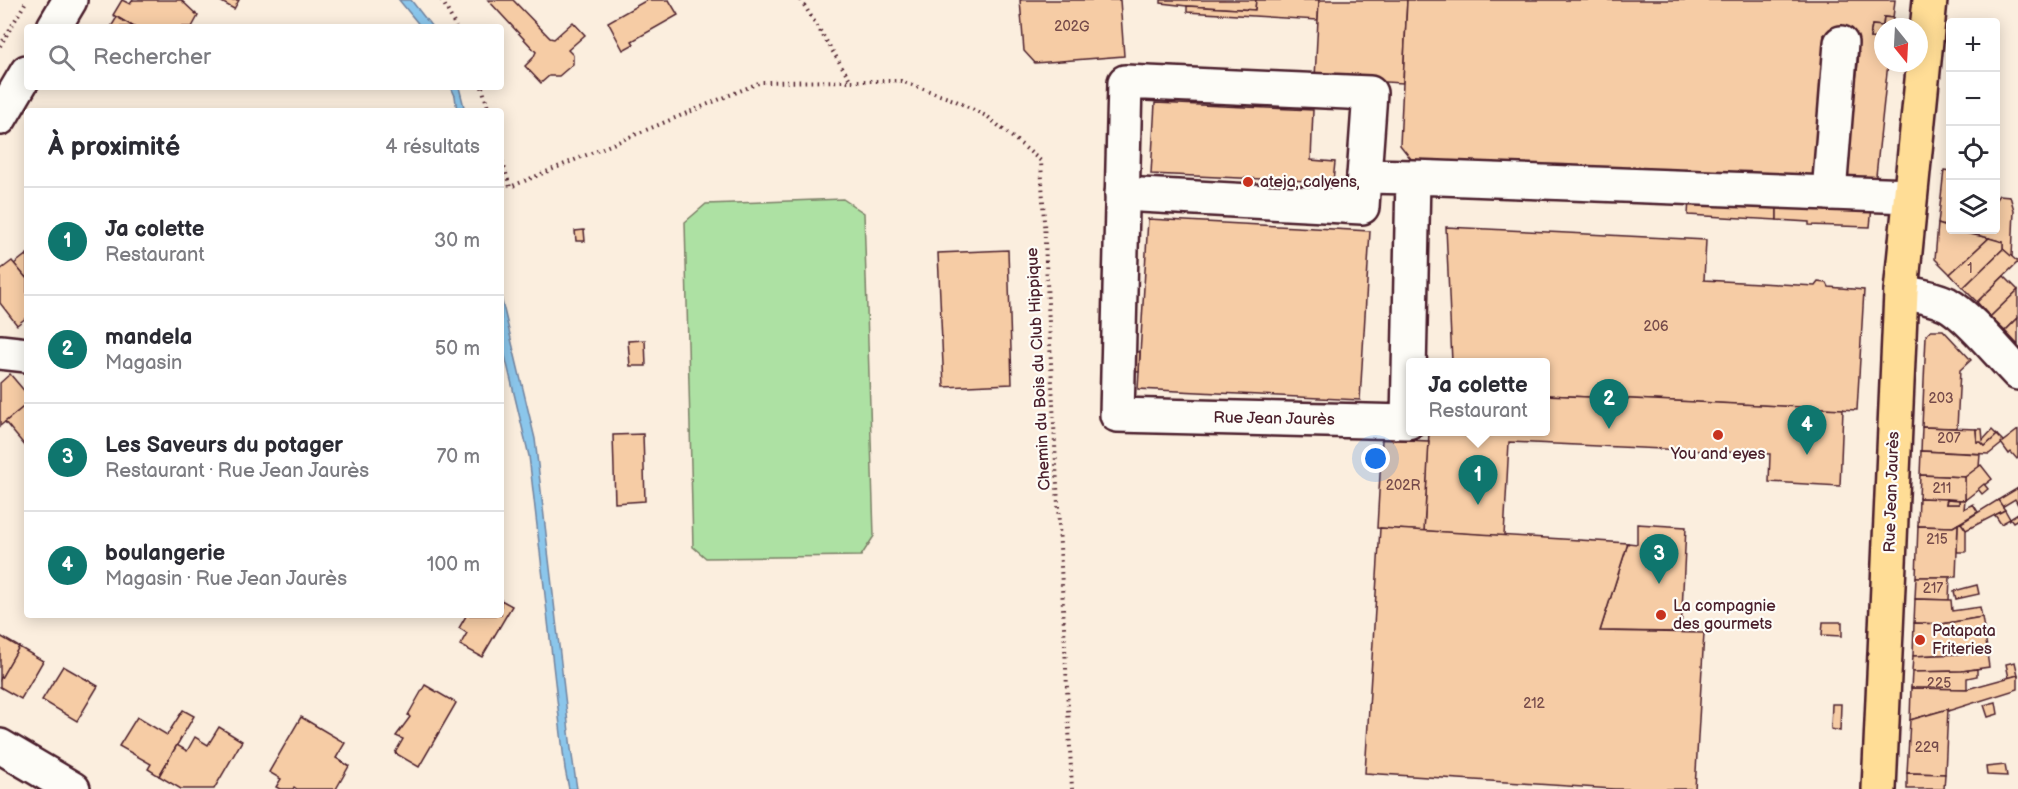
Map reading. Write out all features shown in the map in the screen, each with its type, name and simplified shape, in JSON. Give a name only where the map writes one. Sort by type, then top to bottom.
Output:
[{"type":"main road","name":"Rue Jean Jaurès","points":[[1879,789],[1901,292],[1930,0]]},
{"type":"street","points":[[56,24],[70,0]]},
{"type":"street","points":[[1829,193],[1841,43]]},
{"type":"street","points":[[0,118],[24,77]]},
{"type":"street","name":"Rue Jean Jaurès","points":[[1122,194],[1362,207],[1370,93],[1125,82],[1122,194],[1117,415],[1406,422]]},
{"type":"street","points":[[1364,176],[1910,196]]},
{"type":"street","name":"Rue Jean Jaurès","points":[[1409,358],[1413,177]]},
{"type":"street","points":[[1901,292],[1930,297],[1948,305],[1964,317],[2018,374]]},
{"type":"street","points":[[0,352],[24,356]]},
{"type":"street","points":[[0,746],[73,789]]},
{"type":"path","points":[[0,46],[27,0]]},
{"type":"path","points":[[442,0],[454,24]]},
{"type":"path","points":[[801,0],[851,81]]},
{"type":"path","name":"Chemin du Bois du Club Hippique","points":[[504,166],[510,187],[760,82],[851,81],[901,81],[954,100],[988,117],[1041,161],[1072,789]]},
{"type":"path","points":[[483,90],[488,108]]},
{"type":"green space","points":[[843,199],[864,213],[874,536],[861,556],[706,558],[693,547],[685,222],[706,204]]},
{"type":"water","points":[[399,0],[411,0],[430,24],[419,24]]},
{"type":"water","points":[[452,90],[460,90],[464,108],[457,108]]},
{"type":"water","points":[[504,310],[535,439],[577,789],[569,789],[565,769],[529,456],[504,352]]},
{"type":"building","points":[[122,0],[130,4],[133,0],[181,0],[198,16],[194,24],[129,24],[113,15]]},
{"type":"building","points":[[218,0],[239,0],[234,9]]},
{"type":"building","points":[[488,0],[513,0],[550,38],[554,39],[573,22],[585,35],[568,50],[573,55],[573,64],[559,76],[549,76],[541,83],[525,66],[536,52]]},
{"type":"building","points":[[647,0],[669,0],[678,15],[632,41],[634,44],[623,50],[608,22]]},
{"type":"building","points":[[1020,0],[1120,0],[1124,56],[1035,63],[1024,51]]},
{"type":"building","points":[[1161,0],[1256,0],[1255,10],[1187,6],[1161,3]]},
{"type":"building","points":[[1256,0],[1319,0],[1318,20],[1187,12],[1187,6],[1255,10]]},
{"type":"building","points":[[1319,0],[1407,0],[1403,83],[1315,78]]},
{"type":"building","points":[[1407,0],[1895,0],[1893,18],[1874,18],[1870,38],[1874,38],[1874,72],[1887,72],[1875,185],[1845,181],[1859,53],[1855,52],[1856,37],[1824,34],[1817,176],[1810,183],[1415,164],[1400,145]]},
{"type":"building","points":[[117,17],[129,24],[113,24]]},
{"type":"building","points":[[1872,25],[1874,25],[1874,38],[1870,38]]},
{"type":"building","points":[[1155,103],[1313,110],[1311,160],[1335,162],[1333,182],[1151,174]]},
{"type":"building","points":[[1944,170],[1946,170],[1946,227],[1938,224]]},
{"type":"building","points":[[2000,195],[2010,196],[2014,210],[2012,257],[2003,249],[2003,242],[1972,234],[2000,234]]},
{"type":"building","points":[[1689,199],[1777,203],[1777,220],[1688,215]]},
{"type":"building","points":[[1777,203],[1872,207],[1870,227],[1809,225],[1809,222],[1777,220]]},
{"type":"building","points":[[1148,219],[1370,231],[1360,400],[1138,389]]},
{"type":"building","points":[[1938,224],[1946,227],[1946,234],[1970,234],[1989,238],[1950,274],[1935,259]]},
{"type":"building","points":[[1446,227],[1706,240],[1704,280],[1815,286],[1818,282],[1827,283],[1829,287],[1864,290],[1857,410],[1550,395],[1550,358],[1452,358]]},
{"type":"building","points":[[584,230],[585,241],[576,241],[575,231]]},
{"type":"building","points":[[1989,238],[2003,242],[2003,249],[1963,288],[1950,274]]},
{"type":"building","points":[[2003,249],[2018,262],[1977,302],[1963,288]]},
{"type":"building","points":[[1008,250],[1012,384],[944,387],[938,253]]},
{"type":"building","points":[[24,256],[24,276],[14,264]]},
{"type":"building","points":[[12,261],[24,275],[24,319],[17,325],[0,303],[0,270]]},
{"type":"building","points":[[2004,276],[2018,290],[1990,317],[1977,302]]},
{"type":"building","points":[[2018,290],[2018,318],[2005,331],[1990,317]]},
{"type":"building","points":[[2018,318],[2018,345],[2005,331]]},
{"type":"building","points":[[1931,330],[1943,330],[1971,360],[1960,370],[1957,428],[1922,427],[1926,336]]},
{"type":"building","points":[[645,340],[646,366],[630,366],[628,341]]},
{"type":"building","points":[[1126,351],[1140,352],[1139,372],[1125,371]]},
{"type":"building","points":[[10,374],[24,390],[24,406],[0,426],[0,383]]},
{"type":"building","points":[[1550,395],[1843,409],[1840,486],[1769,482],[1770,454],[1509,442],[1504,536],[1424,531],[1429,436],[1550,436]]},
{"type":"building","points":[[24,406],[24,445],[5,422]]},
{"type":"building","points":[[1922,427],[1976,429],[1977,442],[1985,446],[1997,435],[2004,442],[1989,454],[1921,451]]},
{"type":"building","points":[[1976,429],[1982,429],[1983,440],[1992,430],[1997,435],[1985,446],[1977,442]]},
{"type":"building","points":[[2018,430],[2017,459],[2011,452],[2009,454],[2001,443]]},
{"type":"building","points":[[643,434],[645,501],[615,503],[613,435]]},
{"type":"building","points":[[1382,439],[1429,441],[1424,531],[1377,528]]},
{"type":"building","points":[[1921,451],[1980,454],[1979,467],[1965,477],[1920,475]]},
{"type":"building","points":[[1981,465],[1992,479],[1965,500],[1965,477]]},
{"type":"building","points":[[1920,475],[1965,477],[1965,500],[1919,498]]},
{"type":"building","points":[[1984,484],[1988,489],[1982,494],[1978,489]]},
{"type":"building","points":[[2018,488],[2018,505],[2015,499],[2002,507],[1998,500]]},
{"type":"building","points":[[1919,498],[1947,499],[1946,504],[1959,504],[1959,500],[1965,500],[1964,509],[1973,504],[1978,512],[1953,527],[1918,526]]},
{"type":"building","points":[[1947,499],[1959,500],[1959,504],[1946,504]]},
{"type":"building","points":[[1998,500],[2005,510],[1966,530],[1961,523]]},
{"type":"building","points":[[2005,510],[2010,519],[2001,524],[1995,515]]},
{"type":"building","points":[[2018,513],[2018,519],[2013,522],[2010,518]]},
{"type":"building","points":[[1961,523],[1966,530],[1966,552],[1957,552],[1958,524]]},
{"type":"building","points":[[1637,524],[1686,527],[1681,632],[1600,631],[1628,543],[1637,544]]},
{"type":"building","points":[[1958,524],[1956,577],[1916,577],[1918,526],[1953,527]]},
{"type":"building","points":[[1380,528],[1628,543],[1600,631],[1704,633],[1695,789],[1614,789],[1365,773]]},
{"type":"building","points":[[1916,577],[1950,577],[1949,600],[1915,599]]},
{"type":"building","points":[[1977,585],[1979,594],[1956,599],[1954,591]]},
{"type":"building","points":[[1915,599],[1951,600],[1952,611],[1980,607],[1982,617],[1942,624],[1914,623]]},
{"type":"building","points":[[504,602],[512,606],[482,657],[460,645],[467,633],[459,628],[465,618],[504,618]]},
{"type":"building","points":[[1982,617],[1987,648],[1984,649],[1985,653],[1913,656],[1914,623],[1942,624]]},
{"type":"building","points":[[1823,622],[1842,622],[1842,636],[1822,635]]},
{"type":"building","points":[[0,636],[19,647],[0,680]]},
{"type":"building","points":[[19,647],[43,661],[21,699],[0,687],[0,680]]},
{"type":"building","points":[[1987,653],[1989,667],[1962,671],[1912,672],[1913,656]]},
{"type":"building","points":[[2015,662],[2018,675],[2009,678],[2006,664]]},
{"type":"building","points":[[63,666],[98,686],[77,721],[42,700]]},
{"type":"building","points":[[1977,669],[1977,676],[1967,678],[1967,689],[1911,688],[1912,672]]},
{"type":"building","points":[[2018,675],[2018,689],[1948,711],[1948,709],[1910,720],[1911,688],[1967,689]]},
{"type":"building","points":[[425,685],[456,703],[419,767],[395,753],[403,739],[396,736],[410,717],[408,715]]},
{"type":"building","points":[[1996,702],[1998,714],[1988,717],[1984,705]]},
{"type":"building","points":[[1832,704],[1841,704],[1840,731],[1831,729]]},
{"type":"building","points":[[1948,709],[1945,774],[1907,773],[1910,720]]},
{"type":"building","points":[[183,710],[194,716],[159,776],[148,769],[151,764],[119,746],[137,717],[167,735]]},
{"type":"building","points":[[301,717],[345,743],[336,758],[349,766],[336,789],[297,789],[294,787],[293,789],[280,789],[276,787],[281,779],[269,772]]},
{"type":"building","points":[[219,727],[242,741],[214,789],[181,789],[159,776],[177,745],[187,751],[195,737],[208,745]]},
{"type":"building","points":[[2005,765],[2007,776],[1987,775],[1986,767]]},
{"type":"building","points":[[1907,773],[1945,774],[1944,789],[1907,789]]},
{"type":"place","name":"ateja, calyens,","points":[[1248,182]]},
{"type":"place","name":"mandela","points":[[1609,429]]},
{"type":"place","name":"You and eyes","points":[[1718,435]]},
{"type":"place","name":"boulangerie","points":[[1807,455]]},
{"type":"place","name":"Ja colette","points":[[1478,505]]},
{"type":"place","name":"Les Saveurs du potager","points":[[1659,584]]},
{"type":"place","name":"La compagnie des gourmets","points":[[1661,615]]},
{"type":"place","name":"Patapata Friteries","points":[[1920,640]]}]
